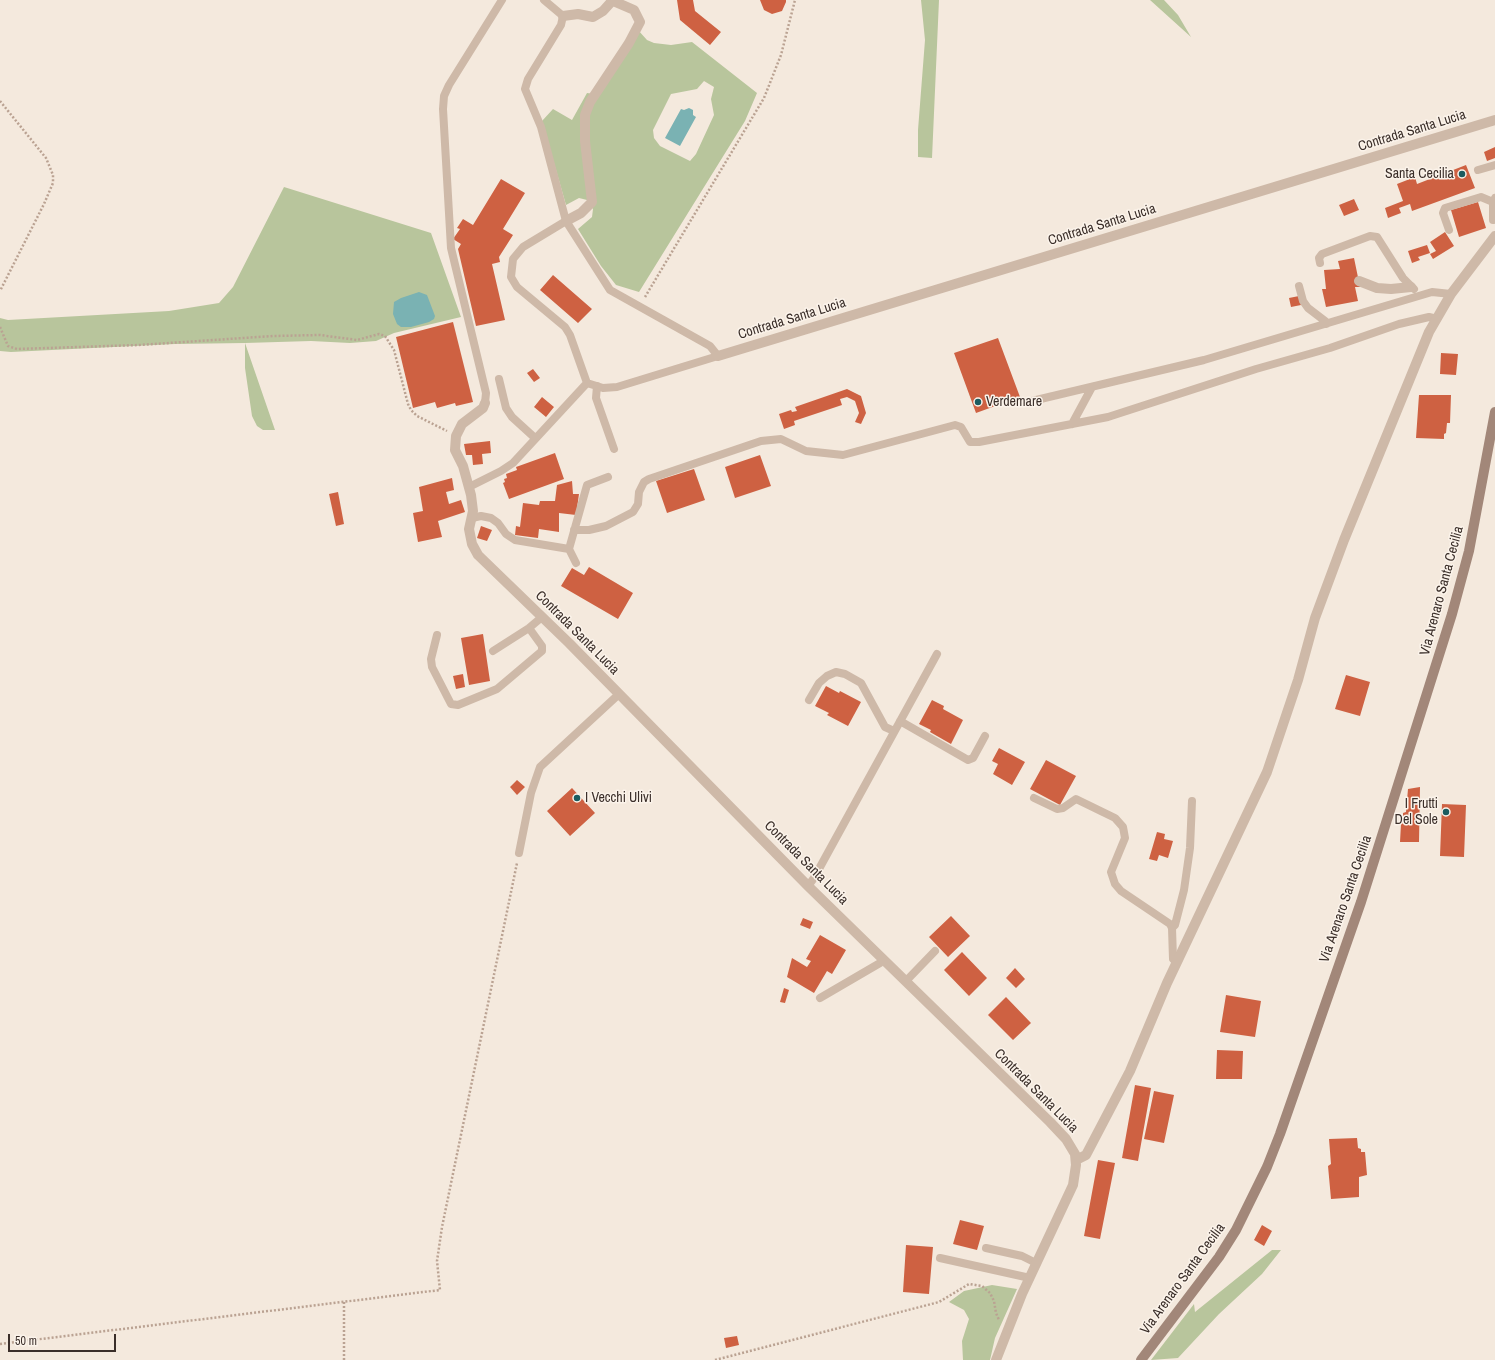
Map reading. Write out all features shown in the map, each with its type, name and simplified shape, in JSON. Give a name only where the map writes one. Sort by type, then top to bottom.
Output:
[{"type":"street","points":[[563,16],[578,14],[593,17],[613,1],[634,10],[640,22],[629,43],[590,102],[584,115],[585,141],[592,202],[580,213],[566,221]]},
{"type":"street","name":"Contrada Santa Lucia","points":[[718,356],[1495,120]]},
{"type":"street","points":[[996,1360],[1036,1263],[1073,1185],[1076,1160],[1086,1155],[1130,1071],[1177,963],[1267,772],[1298,680],[1315,618],[1429,332],[1451,294],[1495,236]]},
{"type":"street","points":[[1359,280],[1377,288],[1390,289],[1411,287]]},
{"type":"street","points":[[456,436],[462,424],[483,408],[485,403]]},
{"type":"street","name":"Via Arenaro Santa Cecilia","points":[[1141,1360],[1219,1257],[1253,1198],[1275,1147],[1361,902],[1452,614],[1469,551],[1495,412]]},
{"type":"street","name":"Contrada Santa Lucia","points":[[456,436],[454,450],[463,466],[469,487],[473,511],[469,529],[472,544],[478,555],[707,782],[808,886],[1050,1122],[1068,1143],[1075,1154],[1076,1160]]},
{"type":"lane","points":[[485,403],[486,393],[451,248],[443,109],[444,96],[449,85],[502,0]]},
{"type":"lane","points":[[544,0],[563,16],[561,25],[528,79],[525,89],[541,127],[566,221],[610,290],[710,346],[718,356],[617,387],[603,388],[587,383]]},
{"type":"lane","points":[[1478,170],[1495,165]]},
{"type":"lane","points":[[1449,230],[1443,213],[1445,208],[1481,197],[1494,200],[1493,220]]},
{"type":"lane","points":[[566,221],[523,247],[513,259],[511,277],[517,287],[565,327],[570,335],[587,383]]},
{"type":"lane","points":[[1320,263],[1318,258],[1322,254],[1370,236],[1377,237],[1403,278],[1420,296]]},
{"type":"lane","points":[[1299,286],[1303,301],[1308,308],[1325,321],[1326,324]]},
{"type":"lane","points":[[1032,401],[1204,360],[1432,292],[1451,294]]},
{"type":"lane","points":[[574,530],[589,530],[606,526],[633,512],[638,504],[642,487],[649,479],[761,441],[781,440],[806,451],[842,455],[955,425],[961,427],[970,442],[979,442],[1108,417],[1399,324],[1429,317],[1437,319]]},
{"type":"lane","points":[[499,379],[506,408],[512,417],[535,438]]},
{"type":"lane","points":[[469,487],[513,463],[587,383]]},
{"type":"lane","points":[[597,386],[596,398],[614,449]]},
{"type":"lane","points":[[1072,424],[1092,387]]},
{"type":"lane","points":[[576,563],[569,549],[587,485],[608,477]]},
{"type":"lane","points":[[472,518],[482,516],[491,518],[498,523],[506,534],[515,540],[569,549]]},
{"type":"lane","points":[[493,651],[529,628],[542,617]]},
{"type":"lane","points":[[437,634],[431,659],[432,667],[451,704],[458,705],[497,689],[542,651],[542,646],[529,628]]},
{"type":"lane","points":[[808,886],[814,878],[937,654]]},
{"type":"lane","points":[[809,700],[819,683],[827,676],[836,672],[845,674],[861,683],[885,727],[894,731]]},
{"type":"lane","points":[[519,854],[531,792],[540,767],[618,695]]},
{"type":"lane","points":[[900,721],[968,760],[973,758],[986,736]]},
{"type":"lane","points":[[1034,798],[1057,809],[1064,808],[1076,799],[1115,818],[1124,827],[1125,838],[1111,872],[1115,884],[1121,891],[1170,924],[1172,928],[1173,959],[1177,963]]},
{"type":"lane","points":[[1172,928],[1175,925],[1184,890],[1190,848],[1192,801]]},
{"type":"lane","points":[[906,981],[935,952]]},
{"type":"lane","points":[[820,998],[880,963],[883,959]]},
{"type":"lane","points":[[986,1248],[1022,1256],[1036,1263]]},
{"type":"lane","points":[[940,1258],[1030,1278]]},
{"type":"path","points":[[639,306],[764,98],[781,55],[795,0]]},
{"type":"path","points":[[0,101],[46,158],[54,175],[53,183],[44,204],[0,291]]},
{"type":"path","points":[[0,327],[8,346],[17,349],[139,345],[273,336],[320,335],[357,340],[379,334],[385,336],[394,350],[408,404],[411,410],[417,416],[456,436]]},
{"type":"path","points":[[0,1344],[440,1290],[437,1261],[442,1227],[519,854]]},
{"type":"path","points":[[715,1360],[939,1302],[969,1284],[982,1286],[990,1293],[1000,1323],[1008,1328]]},
{"type":"path","points":[[344,1302],[344,1360]]},
{"type":"green space","points":[[921,0],[939,0],[932,158],[918,157],[918,130],[925,40]]},
{"type":"green space","points":[[1150,0],[1164,0],[1178,15],[1191,37]]},
{"type":"green space","points":[[638,30],[647,40],[654,43],[671,45],[692,42],[757,93],[745,121],[639,292],[616,285],[601,266],[578,229],[592,217],[593,209],[587,200],[579,198],[566,205],[542,121],[553,109],[572,120],[587,93],[594,94]],"holes":[[[704,81],[714,87],[711,99],[714,115],[696,154],[690,161],[660,146],[654,138],[653,130],[671,94],[697,89]]]},
{"type":"green space","points":[[284,187],[431,233],[461,317],[394,333],[376,341],[350,343],[311,341],[175,344],[11,352],[0,351],[0,318],[8,320],[169,311],[219,303],[233,287]]},
{"type":"green space","points":[[245,343],[275,430],[263,430],[257,426],[252,416],[245,368]]},
{"type":"green space","points":[[1272,1250],[1281,1250],[1262,1274],[1219,1314],[1178,1358],[1151,1360],[1194,1304],[1195,1312]]},
{"type":"green space","points":[[992,1285],[1017,1289],[995,1338],[990,1360],[963,1360],[962,1341],[969,1319],[964,1310],[949,1302],[964,1291]]},
{"type":"water","points":[[689,108],[693,110],[693,115],[696,117],[680,146],[665,138],[681,109],[684,110]]},
{"type":"water","points":[[419,292],[427,295],[435,316],[434,319],[411,327],[401,327],[397,324],[393,314],[394,302]]},
{"type":"building","points":[[677,0],[693,0],[695,11],[721,32],[710,45],[680,20]]},
{"type":"building","points":[[760,0],[786,0],[786,2],[782,11],[772,14],[764,10]]},
{"type":"building","points":[[1495,147],[1495,158],[1487,161],[1484,152]]},
{"type":"building","points":[[1466,165],[1475,188],[1412,211],[1410,204],[1399,208],[1401,213],[1388,218],[1385,208],[1403,201],[1397,184],[1415,177],[1417,184]]},
{"type":"building","points":[[501,179],[525,193],[503,229],[513,235],[499,257],[500,262],[492,264],[505,320],[476,326],[458,249],[461,244],[453,239],[460,229],[457,228],[463,219],[473,225]]},
{"type":"building","points":[[1354,199],[1359,210],[1344,216],[1339,205]]},
{"type":"building","points":[[1478,202],[1486,228],[1459,237],[1451,210]]},
{"type":"building","points":[[1445,232],[1454,246],[1433,259],[1430,254],[1436,251],[1430,242]]},
{"type":"building","points":[[1427,245],[1430,253],[1418,257],[1420,260],[1412,263],[1408,251]]},
{"type":"building","points":[[1354,258],[1360,287],[1355,287],[1358,301],[1326,307],[1322,289],[1326,289],[1324,270],[1340,269],[1338,261]]},
{"type":"building","points":[[553,275],[592,309],[578,323],[540,290]]},
{"type":"building","points":[[1299,296],[1301,305],[1291,307],[1289,298]]},
{"type":"building","points":[[453,322],[473,402],[456,406],[455,403],[437,408],[435,402],[413,408],[396,337]]},
{"type":"building","points":[[998,338],[1020,397],[976,413],[954,353]]},
{"type":"building","points":[[1441,353],[1458,354],[1456,375],[1440,374]]},
{"type":"building","points":[[533,369],[540,378],[534,382],[527,373]]},
{"type":"building","points":[[847,389],[861,396],[866,413],[861,424],[855,422],[859,413],[855,401],[847,397],[840,399],[842,405],[794,421],[795,425],[784,429],[779,414],[791,410],[792,412],[797,411],[795,407]]},
{"type":"building","points":[[1419,395],[1451,395],[1450,423],[1447,423],[1444,439],[1416,438]]},
{"type":"building","points":[[542,397],[554,407],[546,417],[534,407]]},
{"type":"building","points":[[490,441],[491,453],[482,454],[483,464],[473,465],[472,455],[466,455],[464,444]]},
{"type":"building","points":[[555,453],[564,479],[509,499],[503,483],[505,482],[504,479],[507,478],[506,474],[517,470],[516,467]]},
{"type":"building","points":[[760,455],[771,486],[735,498],[725,467]]},
{"type":"building","points":[[694,469],[705,500],[667,513],[656,481]]},
{"type":"building","points":[[452,478],[454,490],[446,492],[449,504],[461,500],[465,512],[438,521],[442,537],[418,542],[413,513],[423,511],[419,487]]},
{"type":"building","points":[[572,481],[573,494],[579,494],[576,515],[559,513],[559,532],[539,529],[538,538],[515,535],[516,526],[520,527],[523,503],[539,505],[540,501],[555,501],[557,485]]},
{"type":"building","points":[[338,492],[344,524],[336,526],[329,494]]},
{"type":"building","points":[[481,526],[492,530],[487,541],[477,538]]},
{"type":"building","points":[[589,567],[633,593],[618,619],[561,586],[572,568],[584,575]]},
{"type":"building","points":[[483,634],[490,681],[469,685],[461,638]]},
{"type":"building","points":[[463,674],[465,687],[456,689],[453,676]]},
{"type":"building","points":[[1346,675],[1370,682],[1360,716],[1335,709]]},
{"type":"building","points":[[826,686],[839,693],[840,691],[861,702],[848,726],[827,715],[829,713],[815,706]]},
{"type":"building","points":[[932,700],[944,706],[943,709],[963,720],[951,744],[930,732],[931,730],[919,724]]},
{"type":"building","points":[[999,748],[1025,762],[1012,785],[993,774],[998,764],[992,761]]},
{"type":"building","points":[[1046,760],[1076,776],[1060,805],[1030,789]]},
{"type":"building","points":[[517,780],[525,787],[517,795],[510,787]]},
{"type":"building","points":[[1420,787],[1419,842],[1400,842],[1401,824],[1403,823],[1403,813],[1406,812],[1408,789]]},
{"type":"building","points":[[572,788],[595,813],[570,836],[547,811]]},
{"type":"building","points":[[1442,804],[1466,805],[1464,857],[1440,856]]},
{"type":"building","points":[[1157,832],[1165,834],[1164,839],[1173,841],[1168,858],[1159,855],[1157,861],[1149,859]]},
{"type":"building","points":[[951,916],[970,936],[948,957],[929,937]]},
{"type":"building","points":[[803,918],[813,922],[810,929],[800,925]]},
{"type":"building","points":[[820,935],[846,950],[832,974],[827,971],[814,993],[787,977],[792,958],[807,967],[811,961],[806,959]]},
{"type":"building","points":[[962,952],[987,978],[969,996],[944,970]]},
{"type":"building","points":[[1015,968],[1025,979],[1016,988],[1006,978]]},
{"type":"building","points":[[784,988],[789,990],[785,1003],[780,1002]]},
{"type":"building","points":[[1226,995],[1261,1001],[1255,1037],[1220,1032]]},
{"type":"building","points":[[1006,997],[1031,1023],[1013,1040],[988,1015]]},
{"type":"building","points":[[1217,1050],[1243,1051],[1242,1079],[1216,1079]]},
{"type":"building","points":[[1135,1085],[1151,1088],[1138,1161],[1122,1158]]},
{"type":"building","points":[[1154,1091],[1174,1095],[1164,1143],[1144,1139]]},
{"type":"building","points":[[1357,1138],[1358,1148],[1361,1149],[1361,1152],[1365,1152],[1367,1175],[1359,1177],[1359,1197],[1331,1199],[1328,1166],[1331,1164],[1329,1139]]},
{"type":"building","points":[[1098,1160],[1115,1163],[1100,1239],[1084,1236]]},
{"type":"building","points":[[960,1220],[984,1226],[977,1250],[953,1244]]},
{"type":"building","points":[[1262,1225],[1272,1231],[1264,1246],[1254,1240]]},
{"type":"building","points":[[906,1245],[933,1247],[929,1294],[903,1292]]},
{"type":"building","points":[[737,1336],[739,1345],[726,1348],[724,1338]]},
{"type":"place","name":"Santa Cecilia","points":[[1462,174]]},
{"type":"place","name":"Verdemare","points":[[978,402]]},
{"type":"place","name":"I Vecchi Ulivi","points":[[577,798]]},
{"type":"place","name":"I Frutti Del Sole","points":[[1446,812]]}]
